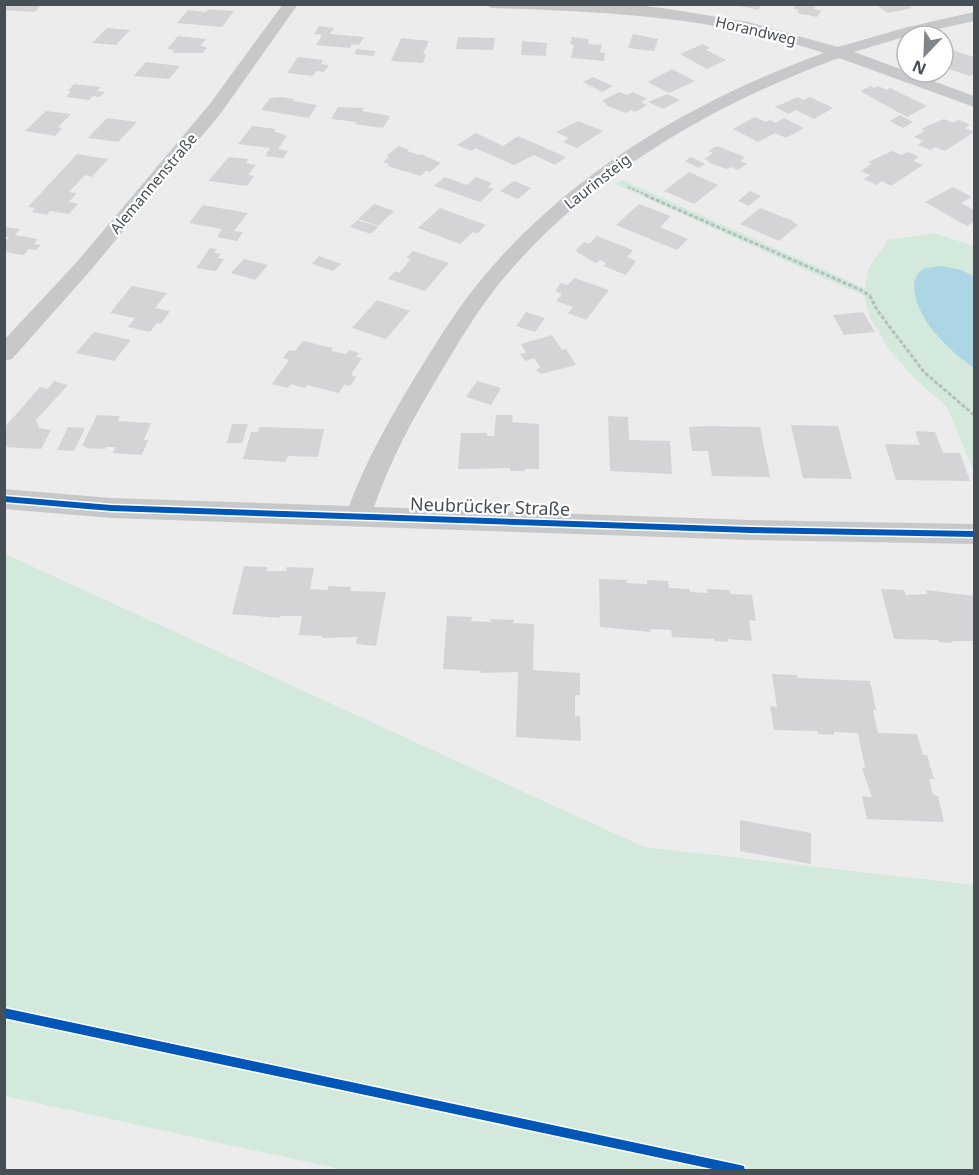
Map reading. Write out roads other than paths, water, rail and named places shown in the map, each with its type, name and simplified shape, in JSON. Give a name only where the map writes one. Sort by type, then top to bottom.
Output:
[{"type":"street","name":"Alemannenstraße","points":[[4,354],[83,267],[215,109],[291,4]]},
{"type":"street","name":"Horandweg","points":[[491,4],[600,7],[668,12],[732,23],[839,52],[975,102]]},
{"type":"street","name":"Laurinsteig","points":[[358,515],[388,445],[469,311],[512,256],[601,174],[653,139],[712,106],[770,78],[839,52],[930,25],[975,17]]},
{"type":"street","name":"Neubrücker Straße","points":[[4,499],[111,508],[751,530],[975,534]]},
{"type":"water","points":[[942,266],[961,270],[974,276],[974,368],[954,353],[936,334],[917,301],[914,282],[917,275],[924,269]]}]
